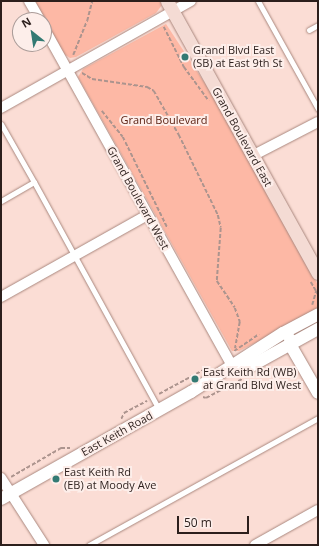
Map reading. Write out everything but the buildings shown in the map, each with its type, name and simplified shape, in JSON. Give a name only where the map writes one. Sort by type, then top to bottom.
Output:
[{"type":"main road","name":"Grand Boulevard East","points":[[170,6],[318,273]]},
{"type":"street","points":[[29,1],[35,12]]},
{"type":"street","points":[[1,108],[68,70],[170,6],[191,1]]},
{"type":"street","name":"Grand Boulevard West","points":[[52,42],[233,368]]},
{"type":"street","points":[[252,156],[318,122]]},
{"type":"street","points":[[1,297],[147,215]]},
{"type":"street","points":[[291,346],[294,333],[312,314]]},
{"type":"street","name":"East Keith Road","points":[[6,496],[233,368],[312,314]]},
{"type":"street","name":"East Keith Road","points":[[233,368],[251,366],[291,346],[318,330]]},
{"type":"street","points":[[265,345],[280,342],[291,346],[318,393]]},
{"type":"street","points":[[5,478],[6,496],[44,545]]},
{"type":"street","points":[[255,545],[318,510]]},
{"type":"lane","points":[[258,1],[318,109]]},
{"type":"lane","points":[[310,30],[318,25]]},
{"type":"lane","points":[[1,124],[160,410]]},
{"type":"lane","points":[[1,201],[34,182]]},
{"type":"lane","points":[[89,545],[318,418]]},
{"type":"path","points":[[72,57],[87,21],[92,1]]},
{"type":"path","points":[[84,79],[81,72],[92,79],[137,84],[151,89],[179,135],[214,203],[221,228],[216,272],[217,281],[234,308],[240,322],[234,351],[230,344]]},
{"type":"path","points":[[100,108],[123,137],[170,234]]},
{"type":"path","points":[[312,314],[316,291]]},
{"type":"path","points":[[156,396],[206,369]]},
{"type":"path","points":[[206,398],[231,385]]},
{"type":"path","points":[[120,420],[124,413],[148,400]]},
{"type":"path","points":[[5,478],[61,448],[73,448]]},
{"type":"green space","points":[[35,1],[160,1],[162,5],[156,13],[76,57],[70,58],[64,54],[52,32],[52,12],[41,12]]},
{"type":"green space","name":"Grand Boulevard","points":[[166,24],[210,91],[318,285],[318,311],[239,351],[232,351],[78,77],[83,69]]},
{"type":"place","name":"Grand Blvd East (SB) at East 9th St","points":[[185,57]]},
{"type":"place","name":"East Keith Rd (WB) at Grand Blvd West","points":[[195,379]]},
{"type":"place","name":"East Keith Rd (EB) at Moody Ave","points":[[56,479]]}]
